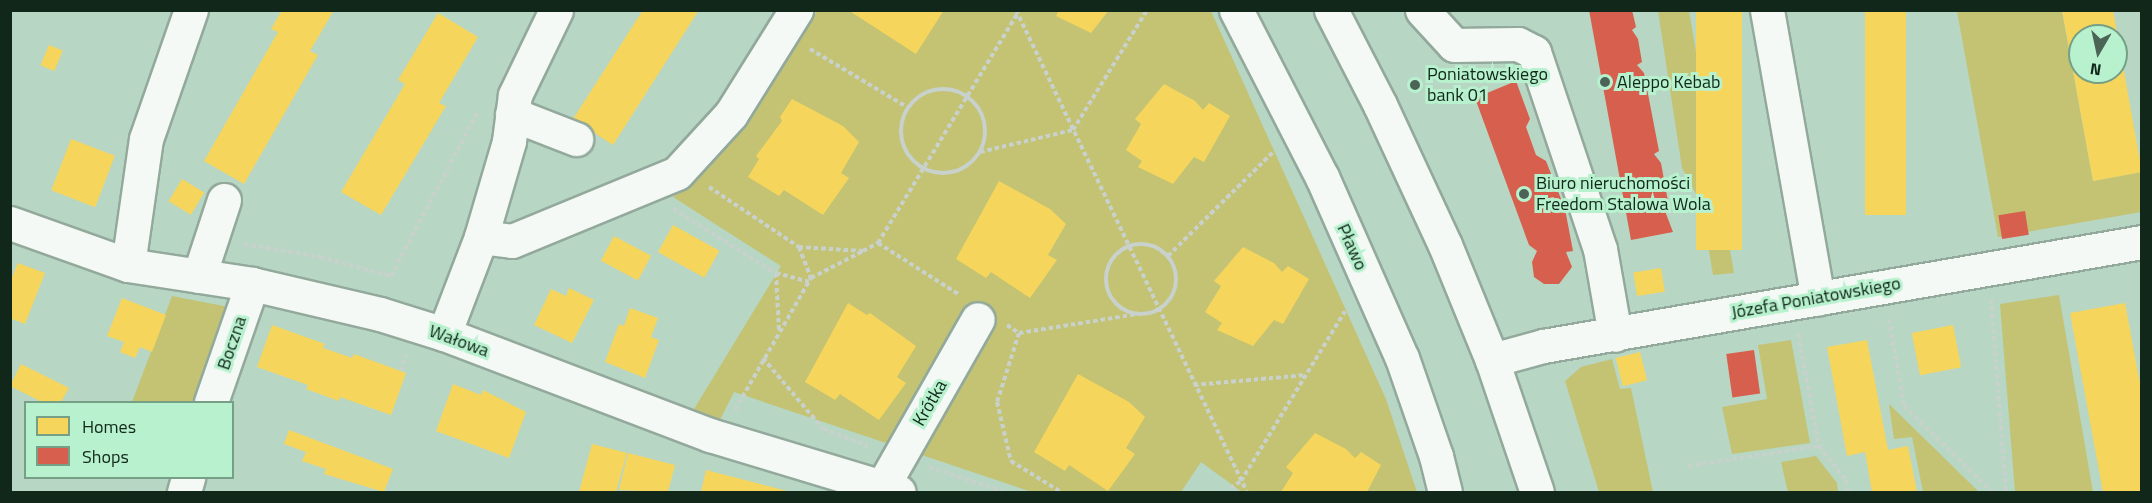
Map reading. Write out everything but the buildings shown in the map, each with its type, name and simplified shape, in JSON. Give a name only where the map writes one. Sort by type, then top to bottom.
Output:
[{"type":"street","points":[[128,265],[146,138],[191,10]]},
{"type":"street","points":[[444,334],[481,237],[509,141],[514,105],[556,10]]},
{"type":"street","name":"Pławo","points":[[1236,10],[1322,177],[1402,358],[1436,456],[1445,492]]},
{"type":"street","points":[[1331,10],[1421,190],[1492,360],[1537,492]]},
{"type":"street","points":[[1422,10],[1454,45],[1518,44],[1534,52],[1600,249],[1614,335]]},
{"type":"street","points":[[1767,10],[1818,298]]},
{"type":"street","points":[[481,237],[512,241],[677,173],[731,114],[798,26]]},
{"type":"street","points":[[514,105],[576,139]]},
{"type":"street","points":[[199,276],[224,200]]},
{"type":"street","name":"Wałowa","points":[[10,223],[128,265],[252,284],[341,303],[444,334],[720,438],[890,490]]},
{"type":"street","name":"Józefa Poniatowskiego","points":[[1492,360],[1543,346],[2142,242]]},
{"type":"street","name":"Boczna","points":[[211,401],[252,284]]},
{"type":"street","name":"Krótka","points":[[890,490],[984,314]]},
{"type":"path","points":[[979,152],[1073,130],[1148,10]]},
{"type":"path","points":[[1017,12],[1247,492]]},
{"type":"path","points":[[720,438],[810,280],[878,243],[968,97],[1017,12]]},
{"type":"path","points":[[798,26],[907,107]]},
{"type":"path","points":[[956,90],[968,97],[984,119],[985,132],[979,152],[964,168],[950,173],[922,169],[903,147],[901,119],[907,107],[928,91],[956,90]]},
{"type":"path","points":[[211,238],[320,257],[391,276],[480,108]]},
{"type":"path","points":[[1168,256],[1282,143]]},
{"type":"path","points":[[640,188],[776,273],[810,280]]},
{"type":"path","points":[[878,243],[984,314],[1019,333],[1138,314],[1158,310],[1175,289],[1176,277],[1168,256],[1150,244],[1128,246],[1111,260],[1106,282],[1116,304],[1138,314]]},
{"type":"path","points":[[810,280],[799,247],[863,251]]},
{"type":"path","points":[[776,273],[779,331]]},
{"type":"path","points":[[1990,297],[2006,492]]},
{"type":"path","points":[[1230,488],[1241,482],[1352,300]]},
{"type":"path","points":[[1888,315],[1904,405],[1992,492]]},
{"type":"path","points":[[1798,331],[1819,446],[1846,480],[1848,492]]},
{"type":"path","points":[[1019,333],[997,402],[1011,461],[1061,492]]},
{"type":"path","points":[[1194,385],[1307,375]]},
{"type":"path","points":[[1688,466],[1819,446]]},
{"type":"shaded area","points":[[817,11],[1211,11],[1386,399],[1417,492],[1242,492],[1201,462],[1181,492],[1032,492],[734,392],[717,426],[691,414],[781,266],[673,197],[747,126]]},
{"type":"shaded area","points":[[1658,11],[1689,11],[1734,273],[1713,275],[1701,203],[1682,168]]},
{"type":"shaded area","points":[[1957,11],[2062,11],[2068,44],[2068,84],[2075,84],[2093,181],[2141,172],[2141,212],[1998,237]]},
{"type":"shaded area","points":[[2059,295],[2093,492],[2015,492],[2000,304]]},
{"type":"shaded area","points":[[172,296],[234,308],[202,401],[132,401]]},
{"type":"shaded area","points":[[1791,340],[1810,443],[1732,454],[1722,407],[1767,399],[1758,345]]},
{"type":"shaded area","points":[[1612,359],[1620,389],[1631,388],[1653,492],[1599,492],[1565,381],[1581,367]]},
{"type":"shaded area","points":[[1889,404],[1979,492],[1923,492],[1912,437],[1894,439]]},
{"type":"shaded area","points":[[1816,456],[1837,483],[1838,492],[1788,492],[1781,462]]},
{"type":"place","name":"Aleppo Kebab","points":[[1605,82]]},
{"type":"place","name":"Poniatowskiego bank 01","points":[[1415,85]]},
{"type":"place","name":"Biuro nieruchomości Freedom Stalowa Wola","points":[[1524,194]]}]
